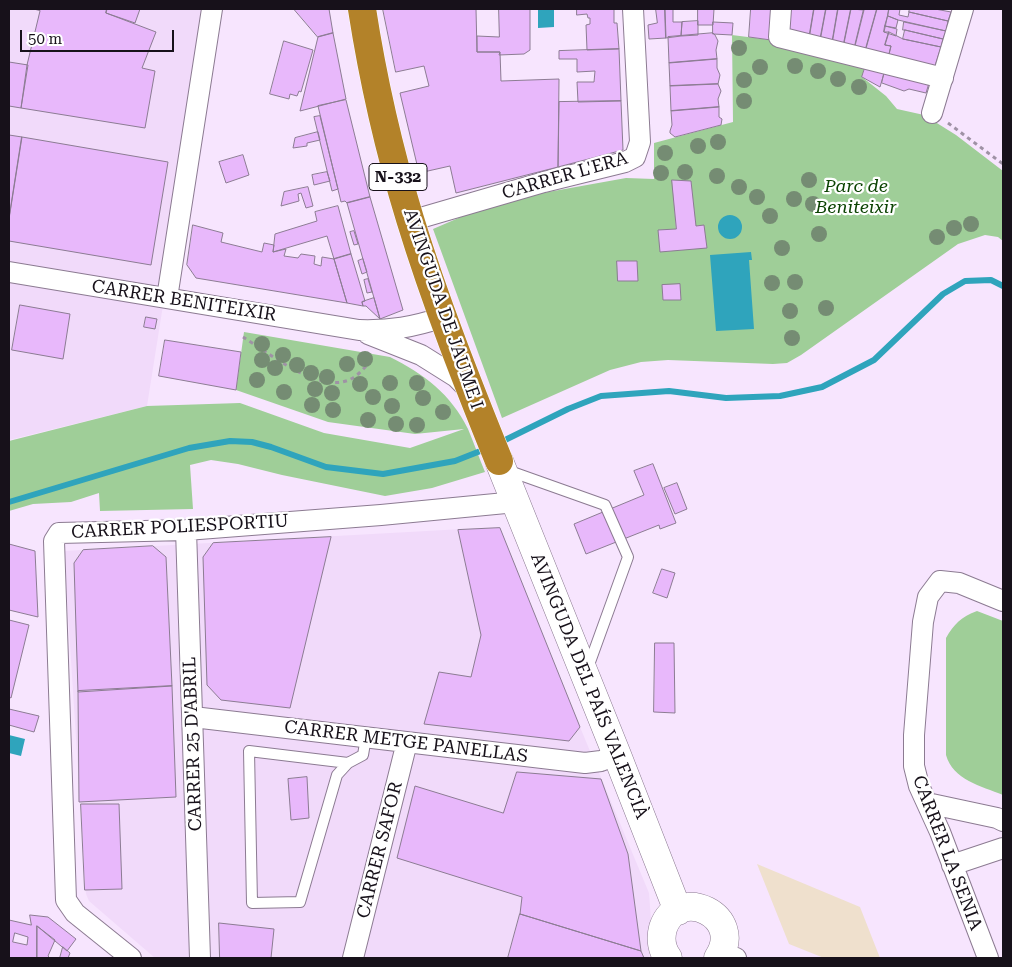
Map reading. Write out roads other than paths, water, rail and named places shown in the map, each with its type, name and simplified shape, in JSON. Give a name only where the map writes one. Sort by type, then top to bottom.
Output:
[{"type":"highway","name":"AVINGUDA DE JAUME I","points":[[362,9],[367,43],[393,159],[410,220],[448,329],[502,469]]},
{"type":"main road","name":"AVINGUDA DEL PAÍS VALENCIÀ","points":[[502,469],[678,911]]},
{"type":"main road","points":[[668,958],[663,948],[662,934],[666,922],[684,908],[696,907],[713,914],[721,923],[725,934],[725,956]]},
{"type":"street","points":[[167,298],[212,9]]},
{"type":"street","name":"CARRER L'ERA","points":[[410,220],[544,182],[625,162],[635,157],[640,142],[633,9]]},
{"type":"street","points":[[781,9],[779,37],[943,78]]},
{"type":"street","points":[[932,113],[963,9]]},
{"type":"street","name":"CARRER BENITEIXIR","points":[[9,272],[359,330],[378,331],[413,327],[448,329]]},
{"type":"street","name":"CARRER BENITEIXIR","points":[[406,348],[431,349],[448,329]]},
{"type":"street","name":"CARRER BENITEIXIR","points":[[359,330],[406,348],[439,366],[475,402]]},
{"type":"street","name":"CARRER POLIESPORTIU","points":[[131,958],[75,913],[66,900],[54,541],[59,533],[186,530],[381,515],[516,502]]},
{"type":"street","name":"CARRER 25 D'ABRIL","points":[[186,530],[200,958]]},
{"type":"street","name":"CARRER LA SENIA","points":[[988,958],[919,786],[914,766],[914,735],[923,622],[928,597],[940,581],[959,583],[1003,601]]},
{"type":"street","name":"CARRER METGE PANELLAS","points":[[193,717],[585,763],[600,762],[617,755]]},
{"type":"street","name":"CARRER SAFOR","points":[[353,958],[407,742]]},
{"type":"street","points":[[927,803],[997,818],[1003,821]]},
{"type":"street","points":[[952,865],[1003,848]]},
{"type":"lane","points":[[502,469],[605,505],[628,557],[590,662],[581,667]]},
{"type":"lane","points":[[348,763],[249,751],[252,904],[300,902],[337,775],[348,763],[363,755],[366,737]]},
{"type":"water","points":[[538,9],[554,9],[554,27],[538,28]]},
{"type":"water","points":[[730,215],[739,218],[742,227],[739,236],[730,239],[721,236],[718,227],[721,218]]},
{"type":"water","points":[[751,252],[752,260],[749,260],[754,329],[716,331],[710,255]]},
{"type":"water","points":[[9,735],[25,739],[21,756],[9,753]]},
{"type":"waterway","points":[[499,443],[568,409],[601,396],[669,391],[726,398],[780,396],[822,387],[874,360],[943,294],[965,281],[991,280],[1003,286]]},
{"type":"waterway","points":[[9,502],[189,448],[230,441],[252,442],[271,447],[326,467],[383,474],[455,461],[488,448]]},
{"type":"park label","name":"Parc de Beniteixir","points":[[856,197]]}]
